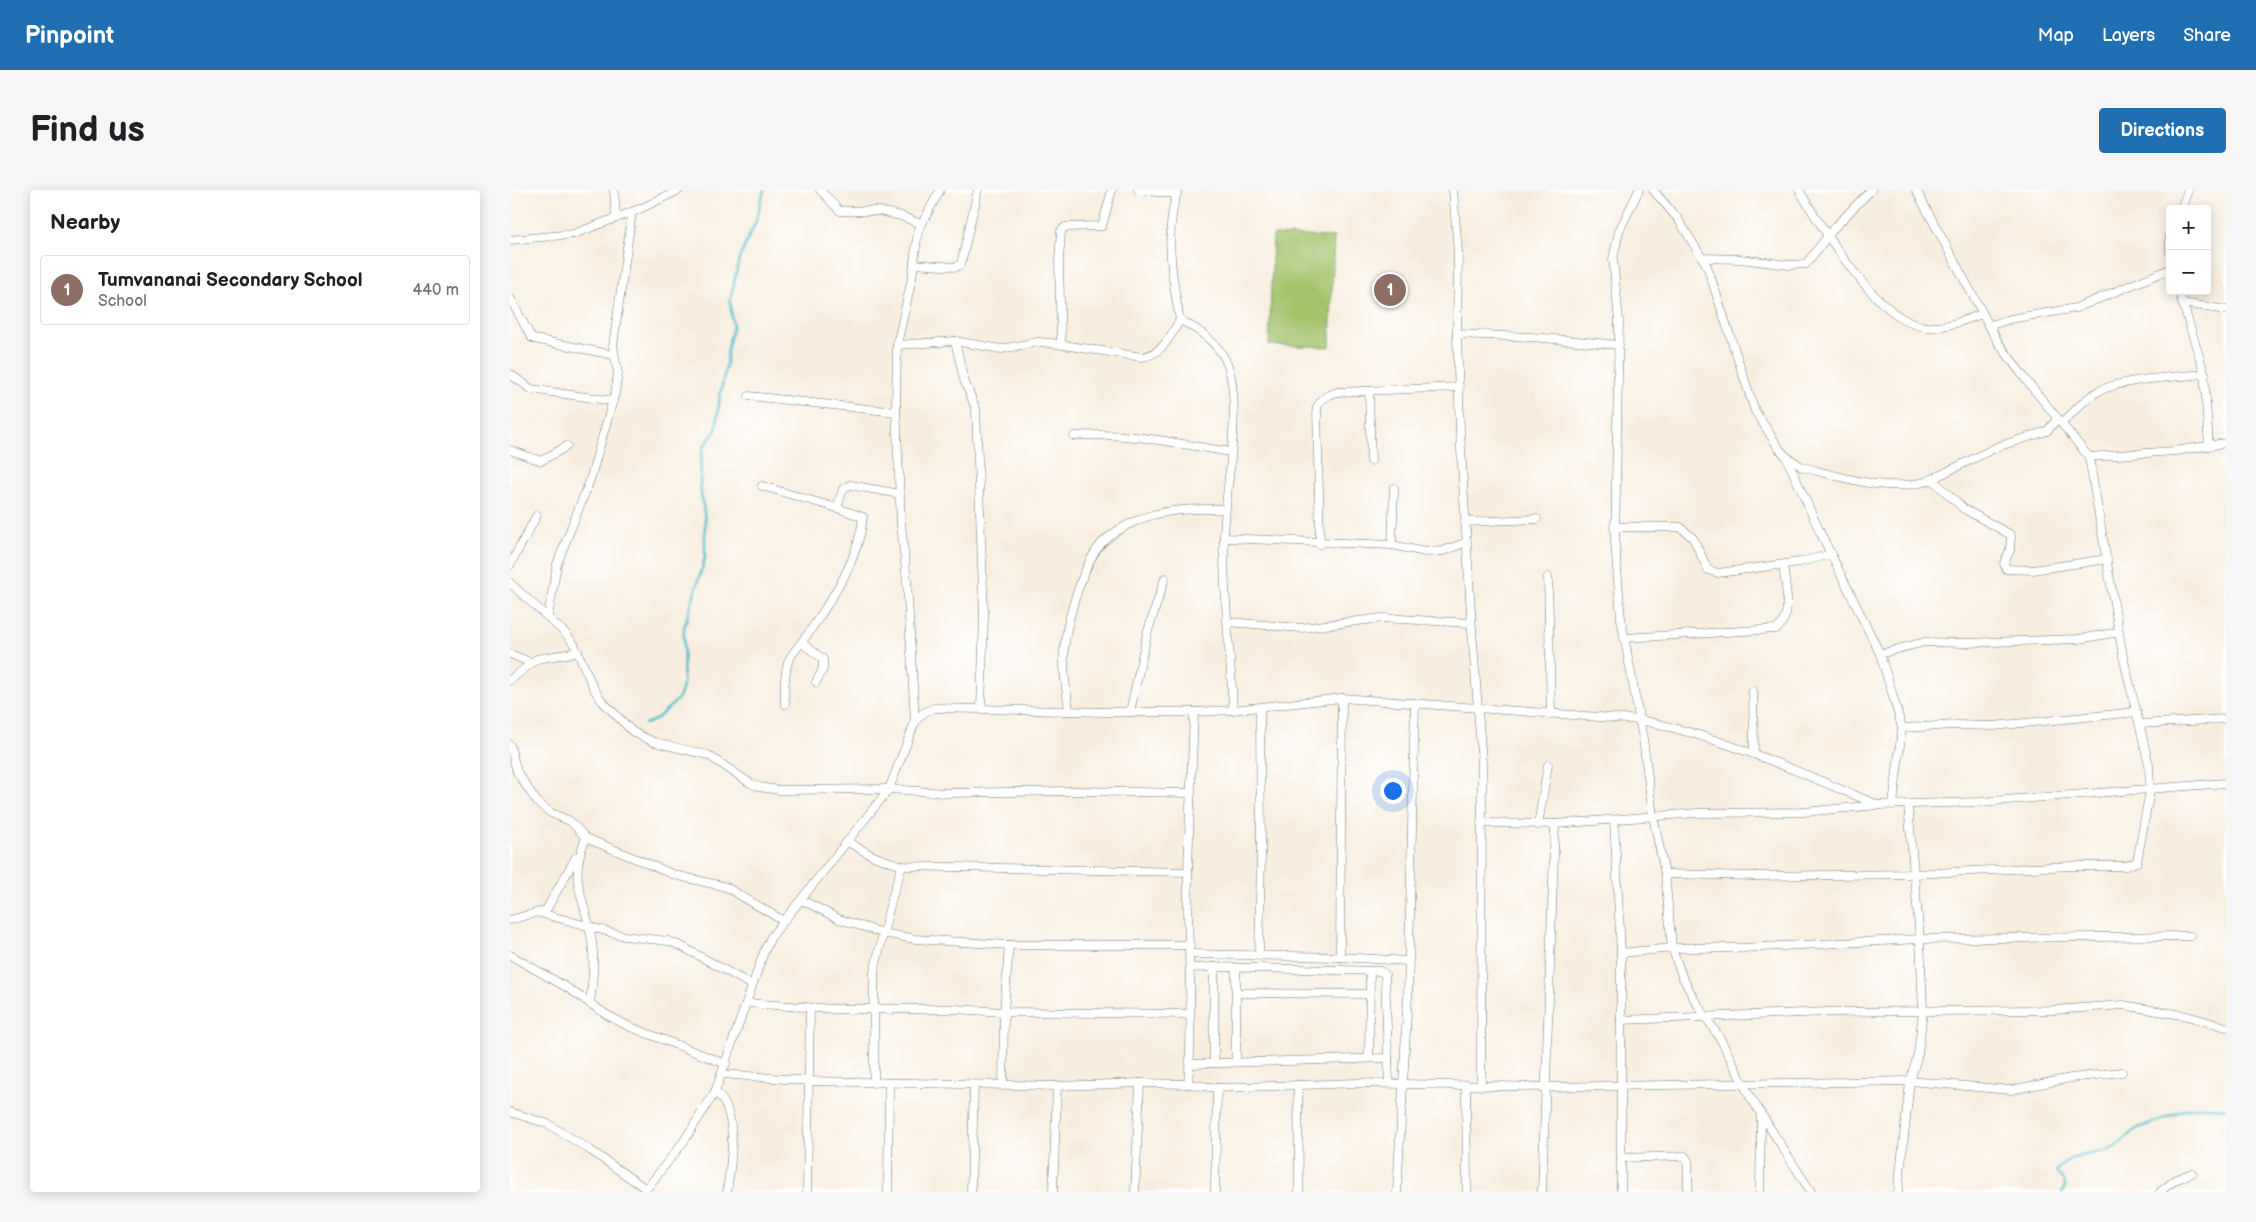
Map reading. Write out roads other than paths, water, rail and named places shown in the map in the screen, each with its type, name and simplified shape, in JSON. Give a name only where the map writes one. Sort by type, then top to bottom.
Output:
[{"type":"street","points":[[614,190],[616,218]]},
{"type":"street","points":[[510,240],[574,234],[632,212],[679,190]]},
{"type":"street","points":[[820,190],[840,211],[879,211],[901,216],[921,224]]},
{"type":"street","points":[[915,722],[913,660],[900,494],[896,412],[897,345],[921,224],[940,190]]},
{"type":"street","points":[[914,264],[956,267],[961,264],[978,190]]},
{"type":"street","points":[[1061,344],[1059,261],[1061,230],[1065,227],[1102,226],[1112,190]]},
{"type":"street","points":[[897,345],[955,341],[1001,349],[1038,342],[1136,356],[1149,356],[1163,347],[1180,320],[1171,246],[1171,227],[1177,192],[1138,190]]},
{"type":"street","points":[[1453,190],[1458,252],[1457,334],[1466,542],[1482,763],[1481,1086]]},
{"type":"street","points":[[1639,190],[1625,216],[1615,245],[1614,259],[1619,345],[1614,527],[1616,571],[1624,638],[1640,720],[1653,816],[1665,874],[1672,948],[1685,982],[1721,1040],[1762,1115],[1812,1192]]},
{"type":"street","points":[[1653,190],[1678,219],[1703,258],[1712,278],[1716,298],[1752,404],[1765,428],[1786,456],[1880,654],[1902,728],[1893,805]]},
{"type":"street","points":[[1799,190],[1827,237],[1870,290],[1896,315],[1913,325],[1935,328],[1982,314]]},
{"type":"street","points":[[1703,258],[1740,259],[1801,265],[1810,261],[1827,237],[1871,190]]},
{"type":"street","points":[[1665,874],[1756,876],[1914,874],[2080,865],[2132,865],[2137,862],[2142,824],[2150,790],[2149,765],[2122,656],[2089,457],[2020,372],[1988,326],[1916,190]]},
{"type":"street","points":[[2182,205],[2188,190]]},
{"type":"street","points":[[548,616],[558,564],[590,480],[613,401],[618,374],[614,355],[614,339],[632,212]]},
{"type":"street","points":[[1988,326],[2010,319],[2076,308],[2166,271]]},
{"type":"street","points":[[2180,295],[2204,374],[2209,446]]},
{"type":"street","points":[[510,298],[531,337],[534,339],[614,355]]},
{"type":"street","points":[[2182,303],[2226,310]]},
{"type":"street","points":[[1180,320],[1193,326],[1211,340],[1228,366],[1234,406],[1224,538],[1233,710]]},
{"type":"street","points":[[1457,334],[1532,337],[1619,345]]},
{"type":"street","points":[[955,341],[964,380],[974,401],[977,422],[984,615],[981,708]]},
{"type":"street","points":[[510,374],[531,389],[613,401]]},
{"type":"street","points":[[1786,456],[1802,467],[1879,484],[1908,486],[1932,479],[1997,448],[2044,433],[2102,389],[2139,381],[2204,374]]},
{"type":"street","points":[[1320,544],[1317,407],[1326,395],[1338,392],[1459,387]]},
{"type":"street","points":[[1369,391],[1371,461]]},
{"type":"street","points":[[749,396],[896,412]]},
{"type":"street","points":[[1074,436],[1090,434],[1138,436],[1230,452]]},
{"type":"street","points":[[2089,457],[2175,451],[2226,443]]},
{"type":"street","points":[[510,450],[541,462],[546,461],[567,446]]},
{"type":"street","points":[[1932,479],[1964,509],[2011,535],[2010,550],[2004,565],[2006,569],[2033,570],[2107,560]]},
{"type":"street","points":[[837,508],[843,489],[850,485],[900,494]]},
{"type":"street","points":[[762,486],[862,516],[858,540],[848,569],[826,608],[788,662],[784,686],[784,704]]},
{"type":"street","points":[[1392,545],[1394,488]]},
{"type":"street","points":[[1069,711],[1064,667],[1066,639],[1077,593],[1097,550],[1107,539],[1128,524],[1146,517],[1184,510],[1225,509]]},
{"type":"street","points":[[510,565],[537,515]]},
{"type":"street","points":[[1465,522],[1537,519]]},
{"type":"street","points":[[1614,527],[1680,527],[1693,538],[1706,567],[1714,573],[1783,564],[1832,554]]},
{"type":"street","points":[[1224,538],[1320,544],[1392,545],[1425,552],[1436,552],[1466,542]]},
{"type":"street","points":[[1624,638],[1777,629],[1785,622],[1788,607],[1783,564]]},
{"type":"street","points":[[1548,577],[1552,714]]},
{"type":"street","points":[[1130,712],[1147,634],[1165,578]]},
{"type":"street","points":[[510,583],[566,634],[578,652],[594,689],[602,701],[633,732],[654,742],[708,755],[750,783],[767,789],[1191,793]]},
{"type":"street","points":[[1228,622],[1301,628],[1382,618],[1471,622]]},
{"type":"street","points":[[1880,654],[1924,642],[1964,643],[2070,639],[2118,632]]},
{"type":"street","points":[[802,642],[823,659],[823,669],[816,682]]},
{"type":"street","points":[[510,680],[530,662],[544,657],[578,652]]},
{"type":"street","points":[[510,654],[530,662]]},
{"type":"street","points":[[1753,691],[1754,754]]},
{"type":"street","points":[[510,1112],[548,1124],[590,1150],[645,1191],[684,1141],[715,1092],[764,952],[782,920],[802,900],[890,789],[915,722],[923,713],[934,708],[1194,712],[1260,708],[1342,698],[1640,720],[1672,726],[1754,754],[1790,767],[1878,805]]},
{"type":"street","points":[[1340,957],[1342,698]]},
{"type":"street","points":[[1397,1192],[1404,1084],[1415,703]]},
{"type":"street","points":[[1260,708],[1262,853],[1260,956]]},
{"type":"street","points":[[1188,1084],[1190,1064],[1190,949],[1188,872],[1194,712]]},
{"type":"street","points":[[1902,728],[1955,725],[1993,726],[2137,712]]},
{"type":"street","points":[[2140,724],[2226,719]]},
{"type":"street","points":[[510,745],[517,772],[537,802],[550,813],[570,821],[586,838],[675,876],[726,887],[782,920]]},
{"type":"street","points":[[1538,824],[1548,765]]},
{"type":"street","points":[[1481,823],[1555,824],[1653,816],[1803,812],[1878,805],[1908,805],[2150,790],[2226,783]]},
{"type":"street","points":[[1898,1192],[1910,1081],[1918,1054],[1923,1011],[1920,939],[1908,805]]},
{"type":"street","points":[[1614,820],[1621,954],[1621,1192]]},
{"type":"street","points":[[1542,1192],[1555,824]]},
{"type":"street","points":[[510,920],[540,913],[547,908],[586,838]]},
{"type":"street","points":[[848,842],[873,856],[902,866],[1188,872]]},
{"type":"street","points":[[580,851],[577,864],[579,892],[593,950],[590,1004]]},
{"type":"street","points":[[874,1082],[874,1008],[872,990],[874,972],[902,866]]},
{"type":"street","points":[[802,900],[839,919],[883,933],[938,942],[1190,949],[1260,956],[1340,957],[1408,961]]},
{"type":"street","points":[[540,913],[589,928],[681,946],[752,985]]},
{"type":"street","points":[[1621,954],[1672,948],[1742,948],[1920,939],[2191,936]]},
{"type":"street","points":[[1003,1086],[1004,1012],[1009,945]]},
{"type":"street","points":[[510,955],[628,1026],[726,1064]]},
{"type":"street","points":[[1214,967],[1214,1063]]},
{"type":"street","points":[[1190,968],[1380,971],[1385,974],[1387,980],[1389,1083]]},
{"type":"street","points":[[1236,968],[1236,1062]]},
{"type":"street","points":[[1369,1058],[1370,971]]},
{"type":"street","points":[[1236,993],[1369,994]]},
{"type":"street","points":[[746,1003],[810,1008],[1189,1014]]},
{"type":"street","points":[[1621,1020],[1828,1012],[2053,1010],[2123,1005],[2187,1016],[2226,1027]]},
{"type":"street","points":[[807,1192],[810,1008]]},
{"type":"street","points":[[1190,1064],[1388,1058]]},
{"type":"street","points":[[722,1074],[810,1081],[933,1082],[974,1086],[1140,1083],[1188,1084],[1217,1088],[1389,1083],[1620,1087],[1745,1086],[1910,1081],[2012,1090],[2072,1078],[2122,1072]]},
{"type":"street","points":[[888,1192],[889,1083]]},
{"type":"street","points":[[1135,1192],[1140,1083]]},
{"type":"street","points":[[1298,1085],[1298,1192]]},
{"type":"street","points":[[1466,1085],[1467,1192]]},
{"type":"street","points":[[971,1192],[974,1086]]},
{"type":"street","points":[[1053,1192],[1057,1086]]},
{"type":"street","points":[[1215,1192],[1217,1088]]},
{"type":"street","points":[[715,1092],[725,1102],[730,1117],[727,1192]]},
{"type":"street","points":[[1760,1192],[1762,1115]]},
{"type":"street","points":[[1621,1158],[1685,1156],[1688,1161],[1688,1192]]},
{"type":"street","points":[[2160,1192],[2176,1180],[2192,1173]]},
{"type":"waterway","points":[[645,724],[655,720],[673,704],[680,696],[683,686],[684,628],[705,558],[705,520],[700,485],[703,448],[716,430],[727,350],[733,326],[730,302],[739,259],[756,221],[764,190]]},
{"type":"waterway","points":[[2062,1192],[2065,1187],[2064,1181],[2056,1172],[2060,1166],[2073,1158],[2111,1149],[2138,1128],[2185,1109],[2199,1107],[2226,1109]]},
{"type":"place","name":"Tumvananai Secondary School","points":[[1390,290]]}]
